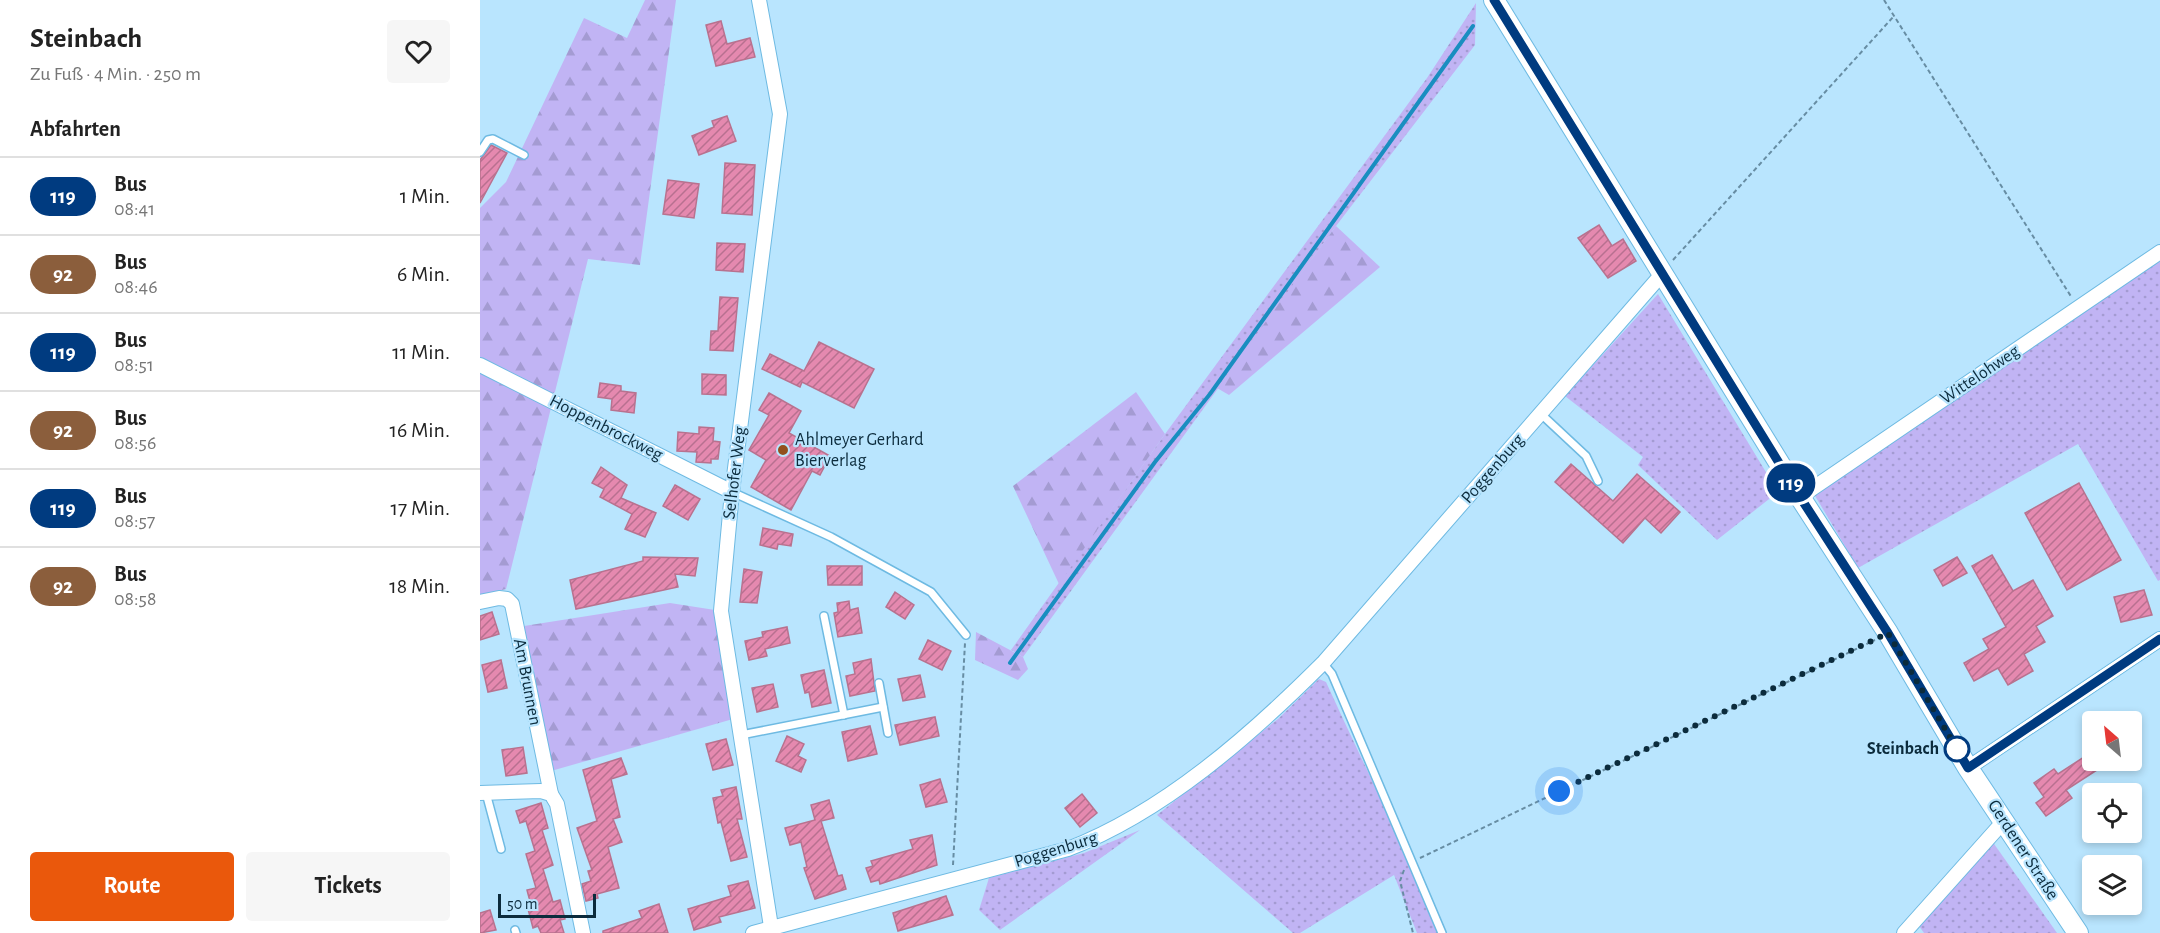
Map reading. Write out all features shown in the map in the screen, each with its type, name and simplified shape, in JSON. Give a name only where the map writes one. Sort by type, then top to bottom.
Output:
[{"type":"main road","name":"Gerdener Straße","points":[[1494,0],[1800,497],[1888,633],[1968,768],[2078,933]]},
{"type":"street","name":"Selhofer Weg","points":[[759,0],[780,114],[772,194],[732,492],[721,611],[772,931]]},
{"type":"street","name":"Wittelohweg","points":[[1800,497],[2160,252]]},
{"type":"street","name":"Poggenburg","points":[[772,931],[952,878],[1068,849],[1108,834],[1147,812],[1273,713],[1323,663],[1662,274]]},
{"type":"street","name":"Hoppenbrockweg","points":[[480,365],[732,492]]},
{"type":"street","name":"Am Brunnen","points":[[480,602],[498,597],[507,599],[512,604],[551,794],[557,804],[583,933]]},
{"type":"street","points":[[1968,768],[2160,639]]},
{"type":"street","points":[[483,793],[541,791],[551,794]]},
{"type":"street","points":[[1904,933],[2004,821]]},
{"type":"street","points":[[753,933],[772,931]]},
{"type":"lane","points":[[480,152],[493,139],[524,154]]},
{"type":"lane","points":[[1541,414],[1586,456],[1598,481]]},
{"type":"lane","points":[[732,492],[831,537],[931,592],[966,635]]},
{"type":"lane","points":[[824,616],[844,714]]},
{"type":"lane","points":[[1323,663],[1332,674],[1442,933]]},
{"type":"lane","points":[[879,683],[888,733]]},
{"type":"lane","points":[[741,735],[883,706]]},
{"type":"lane","points":[[483,793],[501,849]]},
{"type":"path","points":[[1884,0],[2078,308]]},
{"type":"path","points":[[1662,274],[1894,16]]},
{"type":"path","points":[[1413,933],[1400,881],[1401,873],[1412,861],[1888,633]]},
{"type":"path","points":[[952,878],[966,635]]},
{"type":"green space","points":[[645,0],[676,0],[640,265],[588,259],[506,589],[480,596],[480,208],[506,182],[584,18],[627,38]]},
{"type":"green space","points":[[1476,3],[1475,45],[1336,226],[1023,657],[1011,650],[1165,434],[1427,78]]},
{"type":"green space","points":[[1336,226],[1380,267],[1229,395],[1217,388]]},
{"type":"green space","points":[[2160,260],[2160,580],[2158,581],[2078,444],[1858,568],[1811,489]]},
{"type":"green space","points":[[1658,294],[1778,492],[1717,540],[1638,465],[1643,457],[1565,396]]},
{"type":"green space","points":[[1136,392],[1165,434],[1059,584],[1013,486]]},
{"type":"green space","points":[[670,603],[715,610],[733,719],[551,771],[524,626]]},
{"type":"green space","points":[[976,632],[1023,657],[1028,669],[1018,680],[975,660]]},
{"type":"green space","points":[[1319,679],[1326,682],[1441,933],[1417,933],[1394,875],[1300,933],[1293,933],[1157,815],[1278,719]]},
{"type":"green space","points":[[1140,830],[1000,930],[979,910],[989,878],[1084,853]]},
{"type":"green space","points":[[1992,841],[2057,933],[1924,933],[1919,926]]},
{"type":"building","points":[[721,21],[727,44],[750,38],[755,57],[716,66],[706,25]]},
{"type":"building","points":[[727,116],[736,141],[699,155],[692,136],[714,127],[712,121]]},
{"type":"building","points":[[491,145],[507,153],[480,203],[480,160]]},
{"type":"building","points":[[725,163],[755,165],[752,215],[722,213]]},
{"type":"building","points":[[668,180],[699,184],[694,218],[663,214]]},
{"type":"building","points":[[1599,225],[1612,246],[1623,239],[1636,261],[1608,278],[1578,238]]},
{"type":"building","points":[[717,243],[745,244],[743,272],[716,270]]},
{"type":"building","points":[[720,297],[738,298],[733,351],[710,350],[711,331],[718,331]]},
{"type":"building","points":[[819,342],[874,369],[854,408],[802,382],[800,387],[762,369],[770,354],[804,371]]},
{"type":"building","points":[[702,374],[726,375],[726,395],[702,394]]},
{"type":"building","points":[[600,383],[621,386],[621,391],[636,393],[634,413],[611,410],[612,399],[598,397]]},
{"type":"building","points":[[769,393],[801,411],[789,433],[830,456],[820,475],[812,471],[791,510],[751,487],[766,460],[749,450],[769,415],[759,410]]},
{"type":"building","points":[[699,427],[714,428],[713,441],[720,442],[718,459],[711,459],[711,463],[696,462],[697,452],[677,451],[678,432],[699,434]]},
{"type":"building","points":[[1571,464],[1613,501],[1637,474],[1680,512],[1661,533],[1645,518],[1623,543],[1555,482]]},
{"type":"building","points":[[601,467],[627,485],[621,498],[656,513],[645,537],[625,529],[632,514],[600,497],[604,489],[592,483]]},
{"type":"building","points":[[2079,483],[2121,560],[2067,590],[2025,513]]},
{"type":"building","points":[[675,485],[700,499],[688,520],[663,506]]},
{"type":"building","points":[[763,528],[793,534],[791,546],[778,544],[777,549],[760,545]]},
{"type":"building","points":[[1992,555],[2013,591],[2033,580],[2053,616],[2036,626],[2045,642],[2024,654],[2033,671],[2008,685],[1998,668],[1974,681],[1964,663],[1989,649],[1983,639],[2006,627],[1972,566]]},
{"type":"building","points":[[643,557],[698,558],[695,576],[675,574],[678,587],[576,609],[570,580],[643,561]]},
{"type":"building","points":[[1957,557],[1967,573],[1943,586],[1934,570]]},
{"type":"building","points":[[827,566],[862,566],[862,585],[828,585]]},
{"type":"building","points":[[744,569],[762,572],[757,603],[740,602]]},
{"type":"building","points":[[2144,590],[2152,615],[2121,622],[2114,597]]},
{"type":"building","points":[[895,592],[914,605],[905,619],[886,607]]},
{"type":"building","points":[[849,601],[850,610],[858,608],[862,633],[838,637],[834,613],[838,612],[837,603]]},
{"type":"building","points":[[492,612],[499,634],[480,640],[480,616]]},
{"type":"building","points":[[787,627],[790,643],[765,649],[767,656],[749,660],[745,641],[763,637],[762,632]]},
{"type":"building","points":[[928,640],[951,651],[942,670],[919,659]]},
{"type":"building","points":[[871,659],[875,691],[850,696],[846,676],[855,674],[853,663]]},
{"type":"building","points":[[501,660],[507,688],[488,692],[482,665]]},
{"type":"building","points":[[824,670],[831,703],[812,707],[809,692],[805,693],[801,675]]},
{"type":"building","points":[[920,675],[925,697],[903,701],[898,679]]},
{"type":"building","points":[[773,684],[778,707],[757,712],[752,688]]},
{"type":"building","points":[[935,717],[939,736],[900,745],[895,725]]},
{"type":"building","points":[[870,726],[877,754],[848,761],[842,732]]},
{"type":"building","points":[[787,736],[804,744],[798,756],[806,760],[801,772],[776,761]]},
{"type":"building","points":[[726,739],[733,765],[713,770],[706,744]]},
{"type":"building","points":[[523,747],[527,773],[506,776],[502,750]]},
{"type":"building","points":[[621,758],[627,774],[611,779],[620,817],[613,819],[622,842],[608,847],[619,888],[597,894],[598,898],[586,901],[582,884],[591,881],[588,871],[592,870],[577,828],[597,821],[583,770]]},
{"type":"building","points":[[2082,758],[2082,771],[2095,771],[2066,790],[2072,798],[2046,816],[2036,803],[2044,797],[2034,783],[2054,769],[2058,774]]},
{"type":"building","points":[[940,779],[947,802],[926,807],[920,785]]},
{"type":"building","points":[[736,787],[742,819],[737,819],[747,857],[731,861],[721,822],[718,823],[713,798],[723,796],[721,790]]},
{"type":"building","points":[[1082,794],[1097,813],[1080,827],[1065,808]]},
{"type":"building","points":[[829,800],[834,818],[821,821],[838,876],[842,875],[846,889],[815,899],[804,868],[807,867],[801,842],[790,845],[785,828],[815,820],[811,805]]},
{"type":"building","points":[[541,803],[548,828],[542,830],[553,865],[543,869],[553,902],[560,900],[565,919],[560,920],[564,933],[541,933],[538,926],[533,928],[528,909],[532,909],[527,890],[536,888],[526,854],[535,851],[526,821],[520,823],[516,811]]},
{"type":"building","points":[[932,835],[937,865],[880,884],[879,880],[871,882],[866,868],[873,866],[871,861],[913,849],[910,840]]},
{"type":"building","points":[[748,881],[755,908],[719,917],[721,922],[694,930],[688,909],[731,896],[728,886]]},
{"type":"building","points":[[946,896],[953,915],[898,931],[893,913]]},
{"type":"building","points":[[659,904],[668,933],[603,933],[603,931],[642,918],[639,911]]},
{"type":"building","points":[[490,910],[496,930],[480,933],[480,913]]},
{"type":"waterway","points":[[1010,663],[1155,462],[1210,394],[1473,26]]},
{"type":"bus line","name":"119","points":[[1494,0],[1800,497],[1888,633],[1968,768],[2160,639]]},
{"type":"place","name":"Ahlmeyer Gerhard Bierverlag","points":[[783,450]]},
{"type":"place","name":"Steinbach","points":[[1957,749]]},
{"type":"route","points":[[1559,791],[1888,633],[1957,749]]}]
